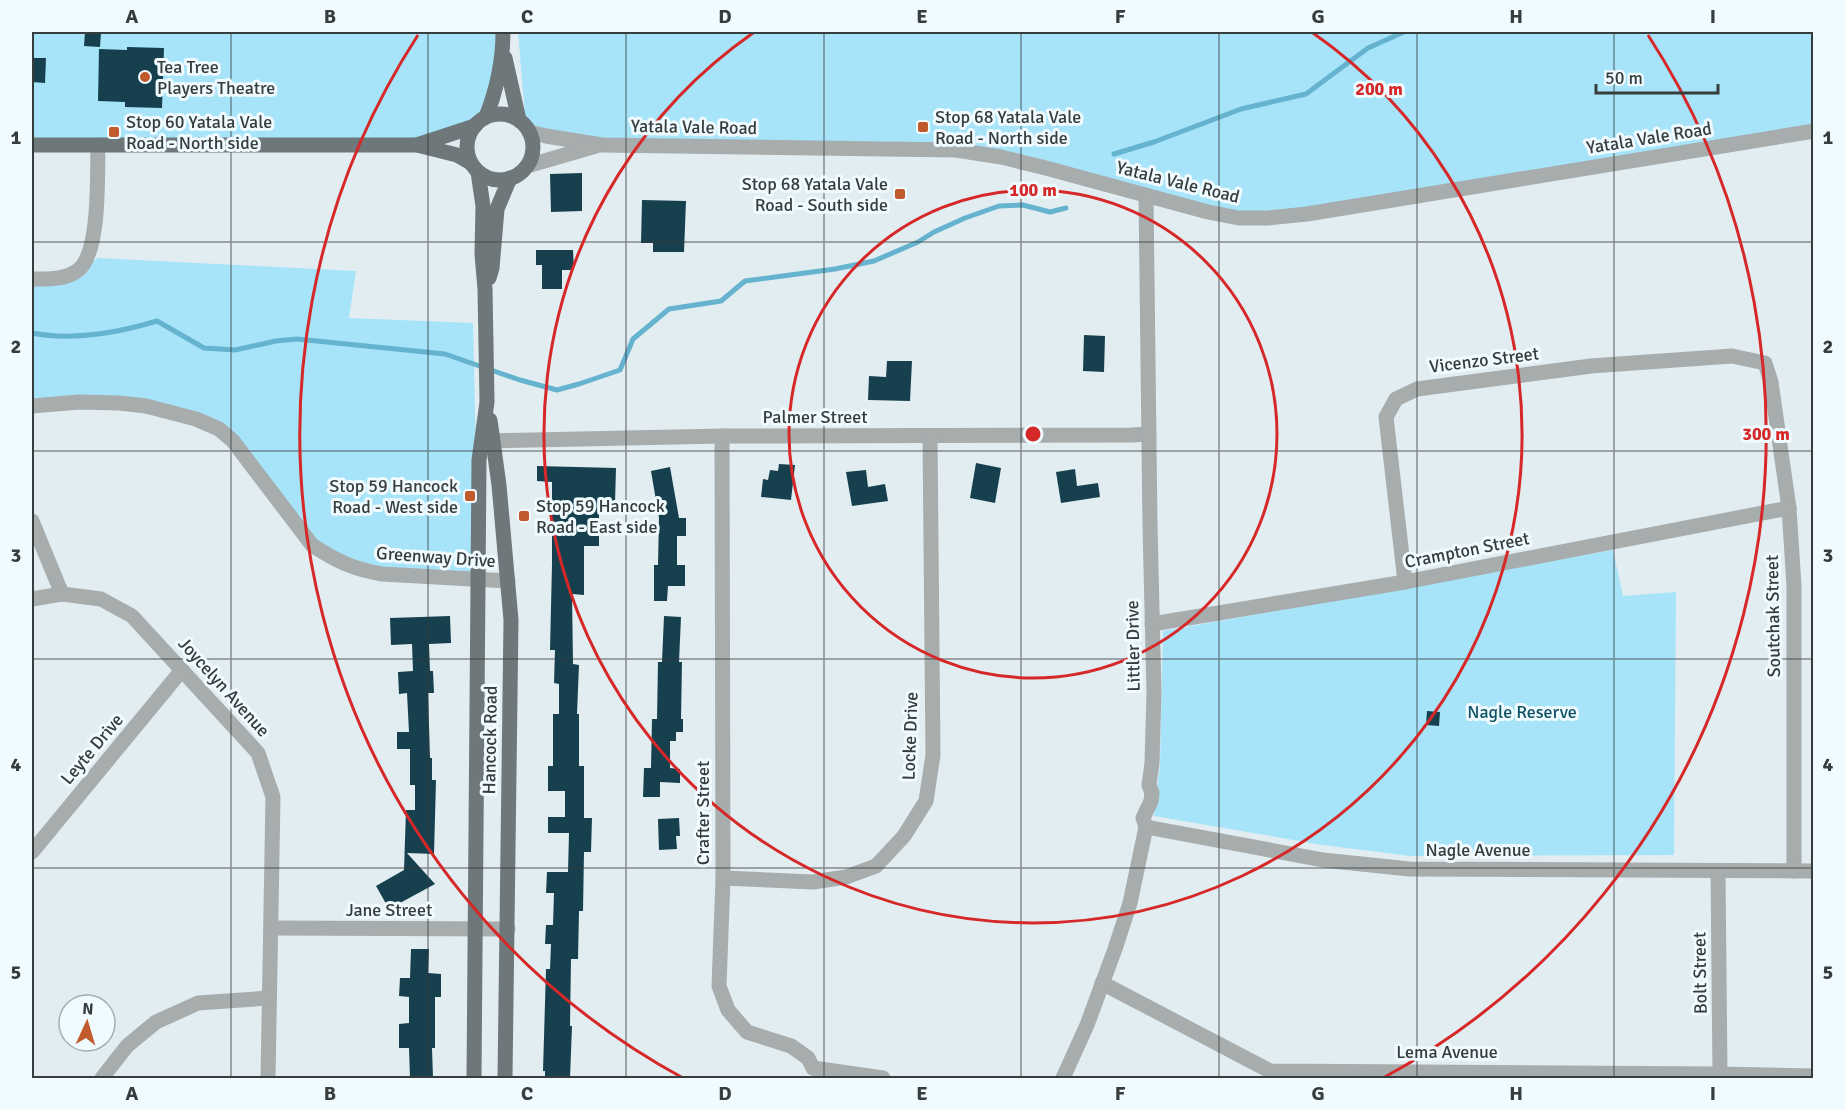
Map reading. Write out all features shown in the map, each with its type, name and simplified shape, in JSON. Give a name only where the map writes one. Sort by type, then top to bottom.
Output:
[{"type":"main road","points":[[475,167],[468,152],[468,141],[496,92],[503,49],[503,32]]},
{"type":"main road","points":[[32,145],[417,146],[457,155],[494,179],[510,178],[527,166],[533,147],[524,126],[503,49]]},
{"type":"main road","points":[[417,146],[500,114],[510,116],[524,126]]},
{"type":"main road","name":"Hancock Road","points":[[475,167],[483,206],[482,254],[485,289],[487,440],[499,485],[511,620],[505,1078]]},
{"type":"main road","name":"Hancock Road","points":[[485,289],[492,268],[497,209],[510,178]]},
{"type":"main road","name":"Hancock Road","points":[[474,1078],[479,460],[487,440]]},
{"type":"street","name":"Yatala Vale Road","points":[[524,126],[546,136],[602,145],[956,150],[1001,157],[1208,212],[1239,218],[1278,217],[1319,212],[1814,131]]},
{"type":"street","points":[[32,279],[64,277],[76,272],[84,265],[90,253],[94,237],[98,145]]},
{"type":"street","name":"Yatala Vale Road","points":[[527,166],[602,145]]},
{"type":"street","name":"Littler Drive","points":[[1063,1078],[1088,1025],[1130,903],[1146,826],[1143,818],[1152,793],[1149,785],[1154,692],[1146,196]]},
{"type":"street","name":"Vicenzo Street","points":[[1405,582],[1386,417],[1396,399],[1417,389],[1591,366],[1732,356],[1765,363]]},
{"type":"street","name":"Soutchak Street","points":[[1765,363],[1772,382],[1789,508],[1794,586],[1794,870]]},
{"type":"street","name":"Greenway Drive","points":[[32,406],[79,402],[119,403],[146,406],[196,419],[219,429],[233,441],[312,545],[330,557],[363,571],[412,577],[508,581]]},
{"type":"street","name":"Palmer Street","points":[[487,440],[722,436],[1149,434]]},
{"type":"street","name":"Crafter Street","points":[[722,436],[723,878],[719,986],[728,1010],[747,1032],[791,1046],[808,1058],[813,1073],[884,1078]]},
{"type":"street","name":"Locke Drive","points":[[723,878],[813,882],[846,877],[866,870],[876,866],[904,836],[926,801],[933,755],[930,436]]},
{"type":"street","name":"Crampton Street","points":[[1152,624],[1405,582],[1789,508]]},
{"type":"street","points":[[32,521],[62,594]]},
{"type":"street","name":"Joycelyn Avenue","points":[[32,599],[62,594],[102,598],[132,616],[258,753],[273,797],[268,1078]]},
{"type":"street","name":"Leyte Drive","points":[[32,852],[182,670]]},
{"type":"street","name":"Nagle Avenue","points":[[1146,826],[1323,860],[1409,869],[1814,871]]},
{"type":"street","name":"Bolt Street","points":[[1718,871],[1720,1074]]},
{"type":"street","name":"Jane Street","points":[[271,928],[507,930]]},
{"type":"street","name":"Lema Avenue","points":[[1102,983],[1270,1071],[1720,1074],[1804,1077]]},
{"type":"street","points":[[102,1078],[127,1046],[156,1022],[198,1003],[269,998]]},
{"type":"green space","points":[[32,32],[503,32],[486,117],[444,137],[417,145],[32,145]]},
{"type":"green space","points":[[518,32],[1813,32],[1813,132],[1239,218],[1001,157],[582,150],[526,127]]},
{"type":"green space","points":[[99,258],[356,271],[349,318],[473,323],[479,580],[412,577],[330,557],[233,441],[146,406],[32,409],[32,279],[52,279]]},
{"type":"green space","name":"Nagle Reserve","points":[[1613,550],[1623,596],[1676,592],[1674,855],[1410,856],[1323,845],[1154,816],[1160,765],[1163,631]]},
{"type":"building","points":[[85,32],[101,32],[100,47],[84,46]]},
{"type":"building","name":"Tea Tree Players Theatre","points":[[127,47],[164,48],[162,108],[125,107],[125,102],[98,101],[99,49],[127,50]]},
{"type":"building","points":[[32,58],[46,58],[45,83],[32,82]]},
{"type":"building","points":[[582,173],[582,211],[551,212],[550,174]]},
{"type":"building","points":[[642,200],[686,201],[684,252],[653,252],[653,243],[641,243]]},
{"type":"building","points":[[536,250],[573,250],[574,270],[562,270],[562,289],[542,289],[542,265],[536,265]]},
{"type":"building","points":[[1084,335],[1105,336],[1104,372],[1083,371]]},
{"type":"building","points":[[887,361],[912,361],[910,401],[868,400],[869,376],[886,377]]},
{"type":"building","points":[[976,463],[1001,468],[995,503],[970,498]]},
{"type":"building","points":[[779,464],[795,465],[791,500],[761,497],[763,479],[768,480],[770,470],[778,471]]},
{"type":"building","points":[[537,466],[616,468],[615,503],[599,503],[599,546],[584,546],[584,595],[572,594],[573,664],[579,665],[577,714],[579,714],[579,766],[584,766],[584,818],[592,818],[591,852],[584,852],[583,911],[579,911],[578,959],[571,959],[570,1078],[545,1078],[545,1071],[543,1071],[546,969],[550,969],[551,944],[545,944],[546,925],[553,925],[554,893],[546,893],[547,872],[568,872],[569,833],[548,833],[548,817],[565,817],[565,791],[548,791],[548,766],[553,766],[553,714],[559,714],[559,684],[554,683],[555,650],[550,650],[552,482],[537,481]]},
{"type":"building","points":[[670,467],[679,518],[686,518],[686,536],[677,536],[677,565],[685,565],[685,586],[668,586],[667,601],[654,601],[654,565],[658,565],[659,518],[651,471]]},
{"type":"building","points":[[1075,469],[1077,486],[1098,483],[1100,497],[1061,503],[1056,472]]},
{"type":"building","points":[[866,470],[868,487],[885,484],[888,501],[852,506],[846,472]]},
{"type":"building","points":[[450,616],[451,643],[429,644],[434,693],[428,693],[432,780],[436,780],[434,854],[407,853],[435,884],[389,909],[376,886],[404,870],[406,810],[415,810],[415,785],[410,785],[410,749],[397,749],[397,732],[409,732],[407,693],[399,694],[398,672],[413,671],[412,644],[391,645],[390,618]]},
{"type":"building","points":[[664,616],[681,617],[679,662],[682,662],[681,719],[683,719],[683,732],[676,732],[676,741],[670,741],[670,768],[680,769],[680,783],[660,782],[660,797],[643,797],[644,768],[651,768],[652,719],[657,719],[658,662],[662,662]]},
{"type":"building","points":[[1427,711],[1440,712],[1439,726],[1426,725]]},
{"type":"building","points":[[679,818],[680,836],[676,836],[677,849],[659,850],[658,819]]},
{"type":"building","points":[[411,949],[429,949],[428,973],[441,974],[441,997],[435,997],[433,1078],[410,1078],[409,1048],[399,1048],[399,1024],[409,1023],[409,997],[399,996],[400,978],[410,978]]},
{"type":"waterway","points":[[1114,154],[1154,142],[1241,109],[1306,94],[1368,48],[1404,32]]},
{"type":"waterway","points":[[32,333],[79,336],[126,329],[157,321],[204,348],[235,350],[297,339],[445,354],[520,380],[557,390],[620,370],[633,339],[669,309],[721,301],[745,281],[835,269],[874,261],[965,218],[999,206],[1023,205],[1050,212],[1066,208]]},
{"type":"place","name":"Tea Tree Players Theatre","points":[[145,77]]},
{"type":"place","name":"Stop 68 Yatala Vale Road - North side","points":[[923,127]]},
{"type":"place","name":"Stop 60 Yatala Vale Road - North side","points":[[114,132]]},
{"type":"place","name":"Stop 68 Yatala Vale Road - South side","points":[[900,194]]},
{"type":"place","name":"Stop 59 Hancock Road - West side","points":[[470,496]]},
{"type":"place","name":"Stop 59 Hancock Road - East side","points":[[524,516]]}]
